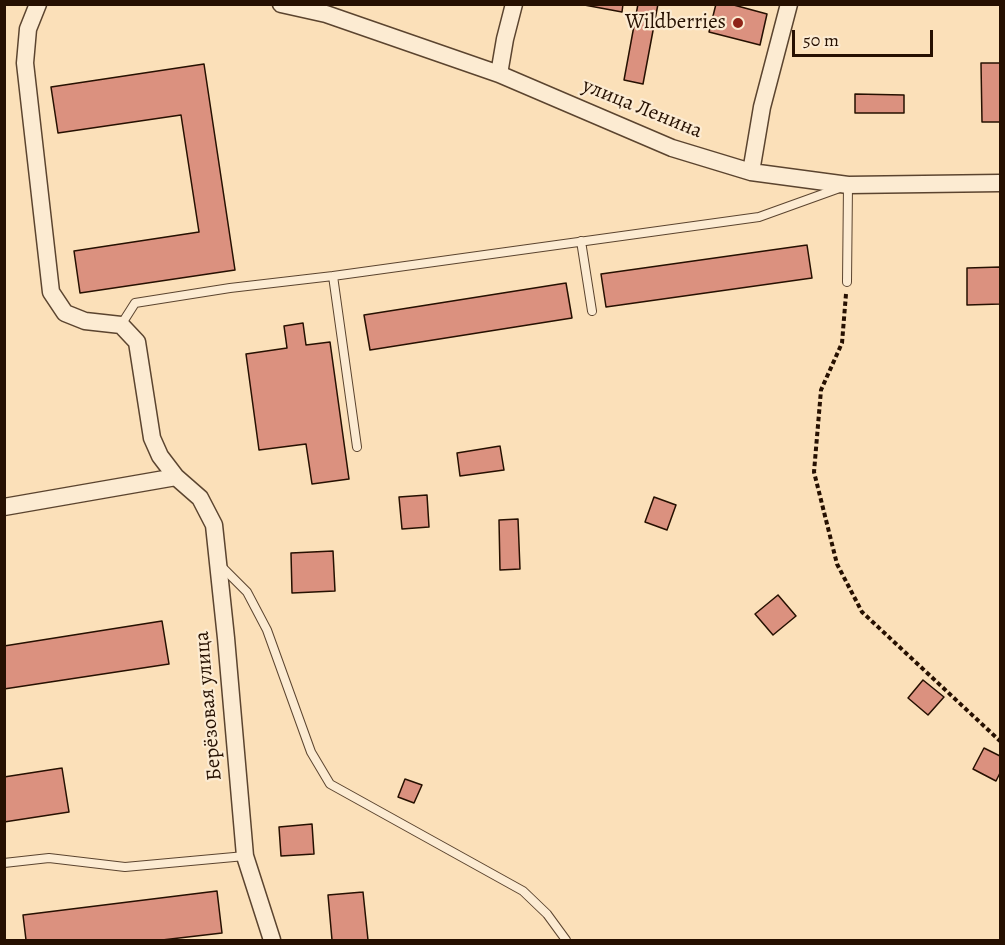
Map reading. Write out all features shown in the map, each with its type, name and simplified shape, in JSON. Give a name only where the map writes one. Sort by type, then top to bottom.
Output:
[{"type":"street","points":[[38,4],[28,29],[25,63],[51,292],[65,312],[85,321],[121,325]]},
{"type":"street","name":"улица Ленина","points":[[281,4],[326,14],[499,74],[672,148],[751,172],[848,185],[1000,183]]},
{"type":"street","points":[[499,74],[514,4]]},
{"type":"street","points":[[751,172],[762,107],[789,4]]},
{"type":"street","name":"Берёзовая улица","points":[[121,325],[137,342],[152,438],[160,456],[176,477],[200,498],[214,525],[245,856],[272,940]]},
{"type":"street","points":[[4,507],[176,477]]},
{"type":"lane","points":[[121,325],[135,303],[230,288],[333,276],[759,217],[848,185],[847,282]]},
{"type":"lane","points":[[581,241],[592,311]]},
{"type":"lane","points":[[333,276],[357,447]]},
{"type":"lane","points":[[218,564],[247,592],[262,621],[311,752],[330,784],[523,891],[547,914],[566,940]]},
{"type":"lane","points":[[4,863],[49,858],[125,867],[245,856]]},
{"type":"path","points":[[847,282],[842,343],[821,390],[814,472],[837,564],[862,612],[1000,741]]},
{"type":"building","points":[[579,4],[623,4],[622,12]]},
{"type":"building","points":[[638,4],[658,4],[643,84],[624,80]]},
{"type":"building","name":"Wildberries","points":[[716,4],[730,4],[767,14],[760,45],[709,32]]},
{"type":"building","points":[[981,63],[1000,63],[1000,122],[982,122]]},
{"type":"building","points":[[204,64],[235,270],[80,293],[74,251],[199,232],[181,115],[58,133],[51,87]]},
{"type":"building","points":[[855,94],[904,95],[904,113],[855,113]]},
{"type":"building","points":[[807,245],[812,278],[606,307],[601,274]]},
{"type":"building","points":[[1000,267],[1000,304],[967,305],[967,268]]},
{"type":"building","points":[[566,283],[572,318],[370,350],[364,315]]},
{"type":"building","points":[[303,323],[306,345],[330,342],[349,479],[312,484],[306,444],[259,450],[246,354],[287,348],[284,326]]},
{"type":"building","points":[[500,446],[504,470],[460,476],[457,453]]},
{"type":"building","points":[[427,495],[429,527],[402,529],[399,497]]},
{"type":"building","points":[[654,497],[676,505],[667,530],[645,522]]},
{"type":"building","points":[[518,519],[520,569],[500,570],[499,520]]},
{"type":"building","points":[[333,551],[335,591],[292,593],[291,553]]},
{"type":"building","points":[[778,595],[796,616],[773,635],[755,614]]},
{"type":"building","points":[[162,621],[169,664],[4,689],[4,646]]},
{"type":"building","points":[[923,680],[944,697],[928,715],[908,698]]},
{"type":"building","points":[[984,748],[1000,756],[1000,773],[996,781],[973,769]]},
{"type":"building","points":[[62,768],[69,812],[4,822],[4,777]]},
{"type":"building","points":[[405,779],[422,785],[414,803],[398,797]]},
{"type":"building","points":[[312,824],[314,854],[281,856],[279,827]]},
{"type":"building","points":[[217,891],[222,933],[162,940],[26,940],[23,915]]},
{"type":"building","points":[[363,892],[368,940],[332,940],[328,895]]},
{"type":"place","name":"Wildberries","points":[[738,23]]}]
